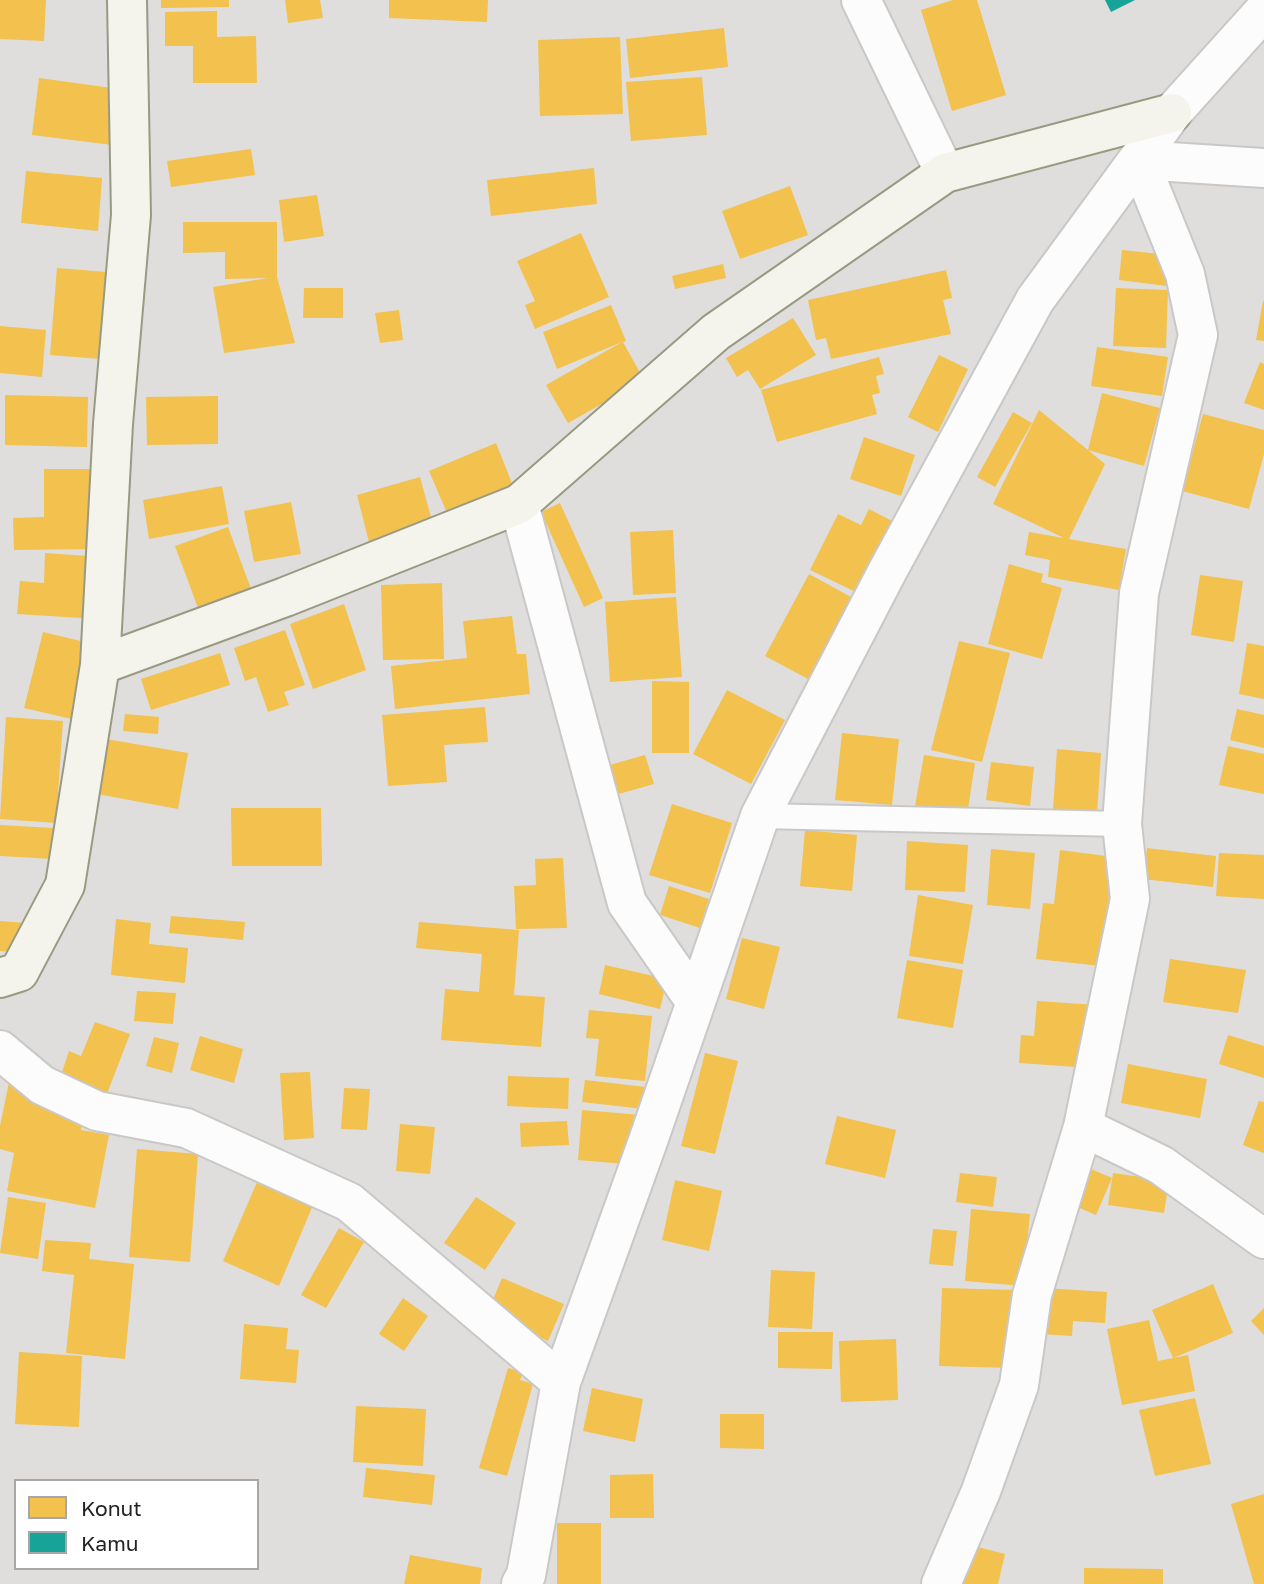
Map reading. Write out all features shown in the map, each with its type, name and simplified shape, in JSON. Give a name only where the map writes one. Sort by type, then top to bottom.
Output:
[{"type":"street","points":[[0,978],[19,972],[65,884],[100,666],[113,424],[131,215],[127,0]]},
{"type":"street","points":[[861,0],[945,173]]},
{"type":"street","points":[[521,1584],[526,1576],[561,1382],[648,1141],[760,816],[887,570],[1035,300],[1172,113],[1264,11]]},
{"type":"street","points":[[100,666],[285,597],[519,504],[716,332],[945,173],[1172,113]]},
{"type":"street","points":[[1139,160],[1264,168]]},
{"type":"street","points":[[941,1584],[981,1491],[1019,1385],[1032,1295],[1083,1127],[1130,899],[1122,824],[1139,593],[1198,335],[1185,274],[1139,160]]},
{"type":"street","points":[[519,504],[627,903],[695,1001]]},
{"type":"street","points":[[0,1050],[42,1085],[97,1111],[186,1128],[349,1202],[561,1382]]},
{"type":"street","points":[[1083,1127],[1161,1164],[1264,1238]]},
{"type":"lane","points":[[760,816],[1122,824]]},
{"type":"shaded area","points":[[0,0],[1264,0],[1264,1584],[0,1584]]},
{"type":"building: Konut","points":[[0,0],[46,0],[44,41],[0,39]]},
{"type":"building: Konut","points":[[161,0],[229,0],[229,7],[161,8]]},
{"type":"building: Konut","points":[[285,0],[320,0],[323,18],[288,23]]},
{"type":"building: Konut","points":[[389,0],[488,0],[487,22],[389,18]]},
{"type":"building: Konut","points":[[953,0],[977,0],[1006,95],[952,111],[921,10]]},
{"type":"building: Konut","points":[[217,11],[217,37],[256,36],[257,83],[193,83],[193,46],[165,46],[165,12]]},
{"type":"building: Konut","points":[[724,28],[728,67],[630,78],[626,39]]},
{"type":"building: Konut","points":[[620,37],[623,114],[540,116],[538,40]]},
{"type":"building: Konut","points":[[702,77],[707,135],[631,141],[626,82]]},
{"type":"building: Konut","points":[[39,78],[119,89],[112,145],[32,135]]},
{"type":"building: Konut","points":[[251,149],[255,175],[171,187],[167,161]]},
{"type":"building: Konut","points":[[594,168],[597,204],[491,216],[487,180]]},
{"type":"building: Konut","points":[[26,171],[102,178],[98,231],[21,223]]},
{"type":"building: Konut","points":[[790,186],[808,235],[740,259],[722,211]]},
{"type":"building: Konut","points":[[317,195],[324,236],[284,242],[279,200]]},
{"type":"building: Konut","points":[[183,222],[277,222],[277,277],[295,343],[224,353],[213,287],[268,278],[225,279],[225,252],[183,253]]},
{"type":"building: Konut","points":[[581,233],[609,297],[535,329],[525,305],[535,301],[517,261]]},
{"type":"building: Konut","points":[[1122,250],[1170,255],[1167,286],[1119,280]]},
{"type":"building: Konut","points":[[723,264],[726,278],[675,289],[672,276]]},
{"type":"building: Konut","points":[[57,268],[120,273],[113,360],[50,355]]},
{"type":"building: Konut","points":[[946,270],[952,298],[943,300],[951,334],[831,359],[826,338],[816,340],[808,300]]},
{"type":"building: Konut","points":[[304,288],[343,288],[343,318],[303,318]]},
{"type":"building: Konut","points":[[1116,288],[1168,290],[1166,348],[1113,346]]},
{"type":"building: Konut","points":[[1264,301],[1264,341],[1256,340]]},
{"type":"building: Konut","points":[[611,305],[626,341],[623,342],[644,380],[568,423],[546,385],[622,342],[557,369],[543,332]]},
{"type":"building: Konut","points":[[399,310],[403,340],[380,343],[375,313]]},
{"type":"building: Konut","points":[[793,318],[816,355],[760,389],[748,370],[737,377],[726,358]]},
{"type":"building: Konut","points":[[0,326],[46,330],[42,377],[0,373]]},
{"type":"building: Konut","points":[[1097,347],[1168,357],[1162,396],[1091,386]]},
{"type":"building: Konut","points":[[939,355],[968,369],[938,432],[908,417]]},
{"type":"building: Konut","points":[[879,357],[884,374],[876,376],[880,393],[872,395],[877,414],[777,442],[761,390]]},
{"type":"building: Konut","points":[[1260,362],[1264,364],[1264,410],[1244,403]]},
{"type":"building: Konut","points":[[1102,393],[1160,408],[1144,466],[1088,450]]},
{"type":"building: Konut","points":[[5,395],[88,397],[87,447],[5,445]]},
{"type":"building: Konut","points":[[218,396],[218,444],[147,445],[146,397]]},
{"type":"building: Konut","points":[[1039,410],[1105,464],[1069,539],[1126,549],[1119,590],[1048,577],[1050,560],[1025,555],[1029,532],[1064,538],[993,504]]},
{"type":"building: Konut","points":[[1013,412],[1032,423],[995,487],[977,477]]},
{"type":"building: Konut","points":[[1203,414],[1264,430],[1264,454],[1249,509],[1182,491]]},
{"type":"building: Konut","points":[[864,437],[915,455],[901,496],[850,479]]},
{"type":"building: Konut","points":[[496,443],[513,486],[447,513],[429,471]]},
{"type":"building: Konut","points":[[44,469],[98,469],[99,549],[14,550],[13,518],[44,517]]},
{"type":"building: Konut","points":[[420,477],[434,528],[370,546],[357,495]]},
{"type":"building: Konut","points":[[222,486],[229,524],[149,539],[143,500]]},
{"type":"building: Konut","points":[[291,502],[301,554],[254,562],[244,511]]},
{"type":"building: Konut","points":[[560,503],[603,598],[584,607],[541,512]]},
{"type":"building: Konut","points":[[869,509],[894,522],[860,594],[810,570],[838,514],[861,525]]},
{"type":"building: Konut","points":[[228,527],[254,597],[201,616],[175,546]]},
{"type":"building: Konut","points":[[673,530],[676,593],[633,595],[630,532]]},
{"type":"building: Konut","points":[[45,553],[102,557],[98,619],[17,614],[20,581],[44,583]]},
{"type":"building: Konut","points":[[1009,564],[1043,574],[1041,582],[1062,588],[1042,659],[988,644]]},
{"type":"building: Konut","points":[[809,574],[853,598],[810,680],[765,656]]},
{"type":"building: Konut","points":[[1200,575],[1243,581],[1234,642],[1191,635]]},
{"type":"building: Konut","points":[[442,583],[444,659],[383,660],[381,585]]},
{"type":"building: Konut","points":[[676,597],[682,677],[610,682],[605,602]]},
{"type":"building: Konut","points":[[344,604],[366,670],[313,689],[290,624]]},
{"type":"building: Konut","points":[[512,616],[517,654],[526,654],[530,694],[395,709],[391,666],[467,658],[463,621]]},
{"type":"building: Konut","points":[[285,630],[305,685],[284,692],[289,705],[268,712],[256,677],[245,681],[234,648]]},
{"type":"building: Konut","points":[[43,632],[93,644],[76,720],[24,708]]},
{"type":"building: Konut","points":[[959,641],[1010,653],[982,762],[931,750]]},
{"type":"building: Konut","points":[[1247,643],[1264,646],[1264,699],[1239,694]]},
{"type":"building: Konut","points":[[220,653],[230,685],[151,710],[141,679]]},
{"type":"building: Konut","points":[[652,681],[689,682],[689,753],[652,753]]},
{"type":"building: Konut","points":[[727,690],[785,720],[751,784],[693,754]]},
{"type":"building: Konut","points":[[485,707],[488,742],[444,745],[447,782],[388,786],[382,715]]},
{"type":"building: Konut","points":[[1237,709],[1264,715],[1264,748],[1230,740]]},
{"type":"building: Konut","points":[[125,714],[159,717],[158,734],[123,731]]},
{"type":"building: Konut","points":[[6,717],[63,721],[56,823],[0,819]]},
{"type":"building: Konut","points":[[842,733],[899,739],[892,805],[835,800]]},
{"type":"building: Konut","points":[[106,739],[188,753],[178,809],[97,794]]},
{"type":"building: Konut","points":[[1228,746],[1264,754],[1264,794],[1219,785]]},
{"type":"building: Konut","points":[[1057,749],[1101,753],[1097,814],[1053,810]]},
{"type":"building: Konut","points":[[645,755],[654,784],[608,797],[599,768]]},
{"type":"building: Konut","points":[[924,755],[975,763],[967,815],[915,806]]},
{"type":"building: Konut","points":[[991,762],[1034,767],[1030,806],[986,800]]},
{"type":"building: Konut","points":[[672,804],[732,823],[710,893],[649,875]]},
{"type":"building: Konut","points":[[231,808],[321,808],[322,866],[232,866]]},
{"type":"building: Konut","points":[[0,825],[54,828],[53,859],[0,856]]},
{"type":"building: Konut","points":[[805,830],[857,835],[852,891],[800,886]]},
{"type":"building: Konut","points":[[907,841],[968,845],[965,892],[905,890]]},
{"type":"building: Konut","points":[[1147,848],[1216,856],[1213,887],[1143,879]]},
{"type":"building: Konut","points":[[991,849],[1035,853],[1030,909],[987,905]]},
{"type":"building: Konut","points":[[1060,850],[1114,857],[1101,966],[1036,959],[1043,903],[1054,904]]},
{"type":"building: Konut","points":[[1219,853],[1264,855],[1264,899],[1216,896]]},
{"type":"building: Konut","points":[[563,858],[567,928],[516,929],[514,886],[536,885],[535,859]]},
{"type":"building: Konut","points":[[669,886],[709,899],[700,928],[660,915]]},
{"type":"building: Konut","points":[[918,895],[973,905],[963,964],[909,956]]},
{"type":"building: Konut","points":[[171,916],[245,922],[243,940],[169,933]]},
{"type":"building: Konut","points":[[116,919],[151,923],[149,944],[188,948],[185,983],[111,975]]},
{"type":"building: Konut","points":[[0,921],[27,923],[25,953],[0,951]]},
{"type":"building: Konut","points":[[419,922],[519,930],[514,995],[545,997],[541,1047],[441,1040],[445,989],[479,992],[482,954],[416,948]]},
{"type":"building: Konut","points":[[742,938],[780,947],[764,1009],[726,999]]},
{"type":"building: Konut","points":[[1170,959],[1246,970],[1238,1013],[1163,1002]]},
{"type":"building: Konut","points":[[907,960],[963,970],[953,1028],[897,1018]]},
{"type":"building: Konut","points":[[605,965],[667,979],[660,1009],[599,994]]},
{"type":"building: Konut","points":[[137,991],[176,993],[173,1024],[134,1021]]},
{"type":"building: Konut","points":[[1037,1001],[1096,1005],[1091,1068],[1019,1063],[1021,1035],[1034,1036]]},
{"type":"building: Konut","points":[[589,1010],[652,1016],[645,1081],[595,1076],[599,1039],[586,1038]]},
{"type":"building: Konut","points":[[95,1022],[130,1034],[103,1104],[57,1087],[69,1051],[81,1056]]},
{"type":"building: Konut","points":[[1228,1035],[1264,1046],[1264,1078],[1219,1064]]},
{"type":"building: Konut","points":[[200,1036],[243,1049],[234,1083],[190,1070]]},
{"type":"building: Konut","points":[[154,1037],[179,1043],[172,1073],[146,1066]]},
{"type":"building: Konut","points":[[705,1053],[738,1061],[715,1154],[681,1146]]},
{"type":"building: Konut","points":[[1128,1064],[1207,1079],[1200,1118],[1121,1103]]},
{"type":"building: Konut","points":[[310,1072],[314,1138],[284,1140],[280,1073]]},
{"type":"building: Konut","points":[[508,1076],[569,1078],[568,1109],[507,1106]]},
{"type":"building: Konut","points":[[585,1080],[646,1087],[643,1109],[582,1102]]},
{"type":"building: Konut","points":[[9,1082],[58,1103],[56,1114],[83,1120],[81,1130],[109,1135],[95,1208],[7,1191],[14,1153],[0,1149],[0,1126]]},
{"type":"building: Konut","points":[[344,1088],[370,1089],[367,1130],[341,1129]]},
{"type":"building: Konut","points":[[1259,1101],[1264,1102],[1264,1153],[1243,1145]]},
{"type":"building: Konut","points":[[582,1110],[641,1115],[637,1165],[578,1160]]},
{"type":"building: Konut","points":[[837,1116],[896,1130],[885,1178],[825,1164]]},
{"type":"building: Konut","points":[[567,1121],[569,1145],[521,1147],[520,1123]]},
{"type":"building: Konut","points":[[400,1124],[435,1127],[430,1174],[396,1171]]},
{"type":"building: Konut","points":[[137,1149],[198,1154],[190,1262],[129,1257]]},
{"type":"building: Konut","points":[[1084,1166],[1112,1178],[1096,1215],[1068,1203]]},
{"type":"building: Konut","points":[[960,1173],[997,1177],[993,1207],[956,1202]]},
{"type":"building: Konut","points":[[1113,1173],[1169,1181],[1164,1213],[1108,1205]]},
{"type":"building: Konut","points":[[675,1180],[722,1191],[709,1251],[662,1240]]},
{"type":"building: Konut","points":[[257,1182],[313,1205],[279,1286],[223,1261]]},
{"type":"building: Konut","points":[[8,1197],[46,1203],[38,1259],[0,1253]]},
{"type":"building: Konut","points":[[476,1197],[516,1223],[485,1270],[444,1243]]},
{"type":"building: Konut","points":[[971,1209],[1030,1214],[1023,1286],[965,1281]]},
{"type":"building: Konut","points":[[339,1228],[364,1242],[326,1308],[301,1295]]},
{"type":"building: Konut","points":[[933,1229],[957,1231],[953,1266],[929,1264]]},
{"type":"building: Konut","points":[[45,1240],[91,1243],[89,1259],[134,1264],[125,1359],[66,1353],[74,1275],[42,1271]]},
{"type":"building: Konut","points":[[771,1270],[815,1272],[812,1329],[768,1327]]},
{"type":"building: Konut","points":[[502,1278],[564,1304],[548,1341],[487,1314]]},
{"type":"building: Konut","points":[[1213,1284],[1233,1333],[1173,1358],[1152,1310]]},
{"type":"building: Konut","points":[[942,1288],[1016,1290],[1013,1368],[939,1366]]},
{"type":"building: Konut","points":[[1044,1288],[1107,1292],[1105,1323],[1073,1321],[1072,1336],[1041,1334]]},
{"type":"building: Konut","points":[[403,1298],[428,1316],[404,1351],[379,1334]]},
{"type":"building: Konut","points":[[1264,1308],[1264,1335],[1251,1321]]},
{"type":"building: Konut","points":[[1149,1320],[1158,1361],[1188,1355],[1195,1391],[1122,1405],[1107,1329]]},
{"type":"building: Konut","points":[[244,1324],[288,1328],[286,1349],[299,1350],[296,1383],[240,1379]]},
{"type":"building: Konut","points":[[778,1332],[833,1332],[832,1369],[778,1368]]},
{"type":"building: Konut","points":[[896,1339],[898,1400],[841,1402],[839,1341]]},
{"type":"building: Konut","points":[[19,1352],[82,1356],[79,1427],[15,1424]]},
{"type":"building: Konut","points":[[508,1368],[523,1372],[520,1380],[533,1384],[507,1476],[479,1468]]},
{"type":"building: Konut","points":[[592,1388],[643,1399],[635,1442],[583,1431]]},
{"type":"building: Konut","points":[[1195,1398],[1211,1464],[1155,1476],[1139,1410]]},
{"type":"building: Konut","points":[[356,1406],[426,1409],[423,1466],[353,1462]]},
{"type":"building: Konut","points":[[720,1414],[764,1414],[764,1449],[720,1448]]},
{"type":"building: Konut","points":[[366,1468],[435,1475],[432,1505],[363,1497]]},
{"type":"building: Konut","points":[[653,1474],[654,1518],[610,1518],[610,1475]]},
{"type":"building: Konut","points":[[1264,1494],[1264,1584],[1254,1584],[1231,1504]]},
{"type":"building: Konut","points":[[557,1523],[601,1523],[601,1584],[557,1584]]},
{"type":"building: Konut","points":[[970,1545],[1005,1554],[998,1584],[961,1584]]},
{"type":"building: Konut","points":[[410,1555],[482,1568],[480,1584],[404,1584]]},
{"type":"building: Konut","points":[[1084,1568],[1163,1569],[1163,1584],[1084,1584]]},
{"type":"building: Kamu","points":[[1105,0],[1135,0],[1111,12]]}]
